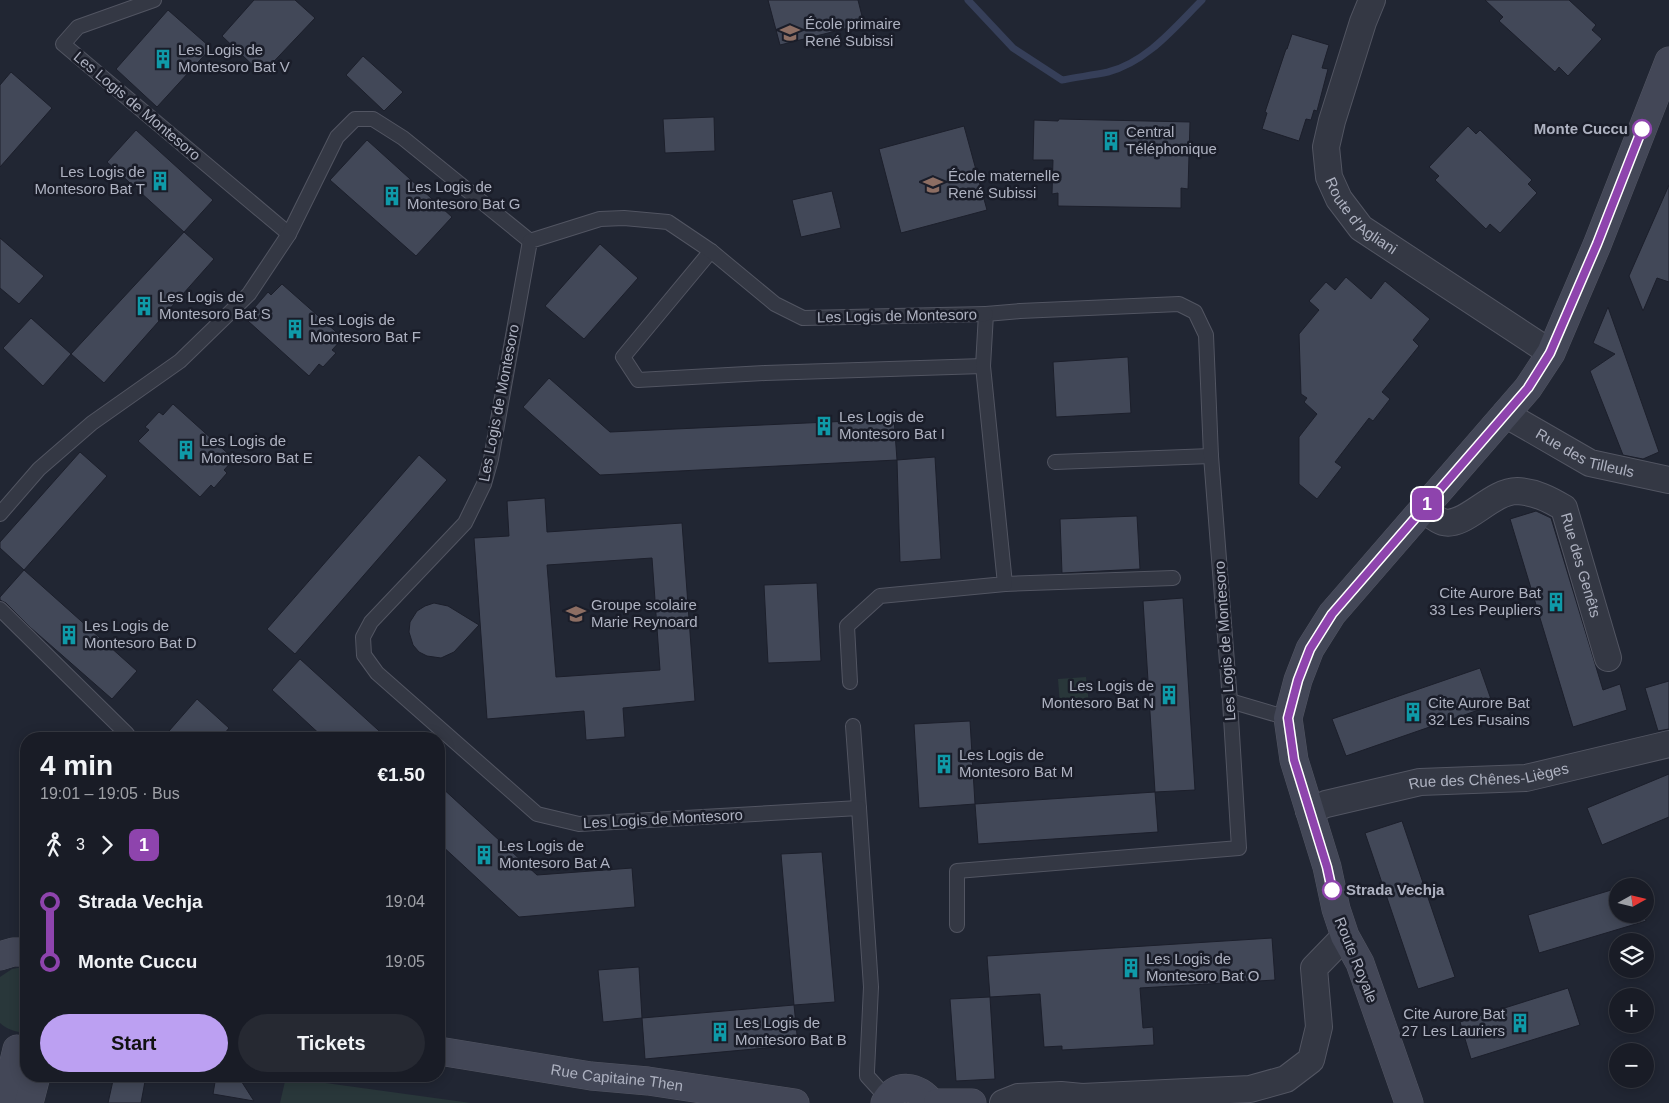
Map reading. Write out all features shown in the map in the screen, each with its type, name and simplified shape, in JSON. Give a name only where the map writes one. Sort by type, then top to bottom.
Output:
[{"type":"main road","name":"Route Royale","points":[[1409,1103],[1360,963],[1345,936],[1336,909],[1327,867],[1294,760],[1288,718],[1298,680],[1310,649],[1332,614],[1528,388],[1550,353],[1597,244],[1669,61]]},
{"type":"main road","points":[[0,956],[20,952]]},
{"type":"main road","points":[[4,1103],[15,1047]]},
{"type":"main road","name":"Rue Capitaine Then","points":[[445,1052],[591,1076],[648,1081],[794,1103]]},
{"type":"main road","points":[[29,1103],[34,1082]]},
{"type":"main road","points":[[886,1101],[894,1092],[910,1088],[926,1096],[931,1103]]},
{"type":"main road","points":[[938,1103],[972,1103]]},
{"type":"street","name":"Route d'Agliani","points":[[1372,0],[1349,67],[1326,147],[1329,177],[1339,199],[1361,228],[1550,353]]},
{"type":"street","name":"Rue des Tilleuls","points":[[1505,414],[1590,463],[1669,480]]},
{"type":"street","name":"Rue des Genêts","points":[[1423,509],[1443,522],[1461,520],[1488,501],[1515,491],[1541,495],[1564,508],[1608,658]]},
{"type":"street","name":"Rue des Chênes-Lièges","points":[[1309,812],[1326,804],[1420,782],[1526,778],[1669,744]]},
{"type":"street","points":[[1003,1103],[1018,1097],[1061,1095],[1076,1100],[1250,1089],[1286,1079],[1311,1060],[1319,1027],[1314,968],[1345,936]]},
{"type":"lane","name":"Les Logis de Montesoro","points":[[154,0],[78,27],[64,44],[289,234]]},
{"type":"lane","points":[[0,514],[40,469],[92,423],[180,361],[249,294],[289,234],[337,137],[355,119],[373,119],[403,138],[530,241]]},
{"type":"lane","name":"Les Logis de Montesoro","points":[[444,732],[377,673],[364,655],[362,637],[371,622],[465,523],[484,484],[491,459],[530,241],[600,219],[624,218],[668,222],[711,251],[775,304],[803,318],[986,314],[1179,304],[1196,312],[1206,335],[1211,456],[1239,848],[957,871],[957,925]]},
{"type":"lane","points":[[711,251],[623,357],[638,380],[765,373],[983,366]]},
{"type":"lane","name":"Les Logis de Montesoro","points":[[986,314],[983,366],[1005,584]]},
{"type":"lane","points":[[1055,462],[1211,456]]},
{"type":"lane","points":[[850,682],[847,626],[880,596],[1005,584],[1173,578]]},
{"type":"lane","points":[[0,610],[125,732]]},
{"type":"lane","points":[[1230,701],[1288,718]]},
{"type":"lane","points":[[854,726],[871,987],[867,1076],[886,1101]]},
{"type":"lane","name":"Les Logis de Montesoro","points":[[445,733],[537,814],[579,824],[859,808]]},
{"type":"shaded area","points":[[1086,677],[1089,704],[1060,706],[1058,679]]},
{"type":"shaded area","points":[[20,968],[20,1032],[0,1023],[0,977],[12,969]]},
{"type":"shaded area","points":[[285,1082],[319,1082],[471,1103],[280,1103]]},
{"type":"building","points":[[254,0],[295,0],[315,18],[262,74],[222,36]]},
{"type":"building","points":[[768,0],[858,0],[864,24],[780,45]]},
{"type":"building","points":[[1485,0],[1569,0],[1596,25],[1592,30],[1602,39],[1568,76],[1559,67],[1555,72],[1499,21],[1503,17]]},
{"type":"building","name":"Les Logis de Montesoro Bat V","points":[[168,10],[211,48],[157,107],[116,69]]},
{"type":"building","points":[[1292,34],[1329,45],[1322,68],[1328,69],[1317,111],[1314,110],[1311,120],[1306,119],[1299,141],[1262,129],[1267,113],[1265,112]]},
{"type":"building","points":[[363,56],[403,92],[384,111],[346,75]]},
{"type":"building","points":[[11,72],[52,108],[0,167],[0,85]]},
{"type":"building","points":[[714,117],[715,151],[665,153],[663,119]]},
{"type":"building","name":"Central Téléphonique","points":[[1059,119],[1190,122],[1188,189],[1181,188],[1181,208],[1058,206],[1058,193],[1052,194],[1053,160],[1033,160],[1034,120],[1058,121]]},
{"type":"building","points":[[964,126],[987,210],[901,233],[879,149]]},
{"type":"building","points":[[1468,126],[1476,134],[1480,130],[1532,180],[1528,184],[1537,193],[1500,233],[1490,224],[1486,229],[1435,180],[1439,176],[1429,167]]},
{"type":"building","name":"Les Logis de Montesoro Bat T","points":[[136,130],[213,200],[184,232],[107,162]]},
{"type":"building","name":"Les Logis de Montesoro Bat G","points":[[367,140],[452,217],[416,256],[330,180]]},
{"type":"building","points":[[1669,185],[1669,282],[1657,278],[1643,311],[1629,276]]},
{"type":"building","points":[[832,191],[841,228],[801,237],[792,200]]},
{"type":"building","name":"Les Logis de Montesoro Bat S","points":[[184,232],[214,259],[104,383],[71,354]]},
{"type":"building","points":[[0,238],[44,276],[19,304],[0,288]]},
{"type":"building","points":[[600,244],[638,278],[584,339],[545,306]]},
{"type":"building","points":[[1346,277],[1371,299],[1385,281],[1430,319],[1413,340],[1419,346],[1382,392],[1390,399],[1373,421],[1369,418],[1335,462],[1342,467],[1317,499],[1299,484],[1299,437],[1317,414],[1304,402],[1307,398],[1301,394],[1299,334],[1319,310],[1309,301],[1326,282],[1335,290]]},
{"type":"building","name":"Les Logis de Montesoro Bat F","points":[[282,284],[343,338],[332,350],[336,353],[323,367],[319,364],[309,376],[248,321],[257,311],[254,308],[268,292],[271,295]]},
{"type":"building","points":[[1608,307],[1659,452],[1643,459],[1623,455],[1590,371],[1615,354],[1593,343]]},
{"type":"building","points":[[31,318],[71,354],[43,386],[3,348]]},
{"type":"building","points":[[1128,357],[1131,413],[1056,417],[1053,362]]},
{"type":"building","name":"Les Logis de Montesoro Bat I","points":[[549,378],[610,432],[894,419],[897,460],[600,475],[523,407]]},
{"type":"building","name":"Les Logis de Montesoro Bat E","points":[[173,404],[234,459],[224,470],[227,473],[214,488],[211,485],[200,497],[138,441],[149,430],[145,427],[159,412],[163,415]]},
{"type":"building","points":[[80,452],[107,476],[24,570],[0,548],[0,542]]},
{"type":"building","points":[[419,455],[447,480],[295,654],[267,629]]},
{"type":"building","name":"Les Logis de Montesoro Bat I","points":[[935,457],[941,559],[900,562],[897,460]]},
{"type":"building","points":[[545,498],[547,532],[682,523],[695,701],[623,708],[625,737],[586,740],[584,711],[487,719],[474,538],[509,536],[507,501]],"holes":[[[652,558],[660,670],[556,677],[547,565]]]},
{"type":"building","name":"Cite Aurore Bat 33 Les Peupliers","points":[[1536,511],[1551,518],[1603,690],[1620,684],[1627,710],[1573,727],[1510,519]]},
{"type":"building","points":[[1137,516],[1140,569],[1062,573],[1060,519]]},
{"type":"building","name":"Les Logis de Montesoro Bat D","points":[[24,570],[137,671],[112,699],[31,628],[6,603],[0,600],[0,597]]},
{"type":"building","points":[[817,583],[821,661],[768,663],[764,585]]},
{"type":"building","name":"Les Logis de Montesoro Bat N","points":[[1183,598],[1195,790],[1155,792],[1143,601]]},
{"type":"building","points":[[434,603],[448,606],[479,625],[454,652],[441,658],[427,656],[419,652],[413,645],[409,632],[410,622],[417,611]]},
{"type":"building","points":[[300,659],[380,732],[317,732],[272,690]]},
{"type":"building","name":"Cite Aurore Bat 32 Les Fusains","points":[[1480,668],[1493,705],[1346,756],[1332,719]]},
{"type":"building","points":[[1669,681],[1669,729],[1658,731],[1645,688]]},
{"type":"building","points":[[197,699],[229,728],[226,732],[168,732]]},
{"type":"building","name":"Les Logis de Montesoro Bat M","points":[[970,721],[975,804],[919,808],[914,724]]},
{"type":"building","points":[[1669,774],[1669,817],[1602,845],[1587,808]]},
{"type":"building","name":"Les Logis de Montesoro Bat A","points":[[445,791],[537,875],[632,868],[635,907],[519,917],[445,849]]},
{"type":"building","points":[[1155,792],[1158,832],[978,844],[975,804]]},
{"type":"building","points":[[1402,821],[1455,977],[1418,989],[1365,833]]},
{"type":"building","name":"Les Logis de Montesoro Bat B","points":[[822,852],[835,1002],[794,1005],[781,854]]},
{"type":"building","points":[[1609,891],[1609,923],[1639,923],[1539,953],[1528,915]]},
{"type":"building","name":"Les Logis de Montesoro Bat O","points":[[1272,938],[1275,980],[1140,988],[1143,1028],[1153,1027],[1154,1045],[1062,1050],[1062,1046],[1044,1047],[1040,994],[990,997],[987,956]]},
{"type":"building","points":[[639,967],[642,1018],[603,1022],[598,970]]},
{"type":"building","name":"Cite Aurore Bat 27 Les Lauriers","points":[[1568,988],[1580,1025],[1471,1059],[1460,1022]]},
{"type":"building","points":[[990,997],[995,1079],[956,1081],[950,999]]},
{"type":"building","name":"Les Logis de Montesoro Bat B","points":[[794,1005],[798,1045],[645,1059],[642,1018]]},
{"type":"building","points":[[113,1082],[145,1082],[141,1103],[108,1103]]},
{"type":"building","points":[[215,1082],[242,1082],[254,1101],[213,1094]]},
{"type":"waterway","points":[[968,0],[1013,48],[1062,80],[1108,72],[1135,60],[1160,42],[1202,0]]},
{"type":"bus line","name":"1","points":[[1332,890],[1327,867],[1294,760],[1288,718],[1298,680],[1310,649],[1332,614],[1528,388],[1550,353],[1597,244],[1642,129]]},
{"type":"place","name":"École primaire René Subissi","points":[[790,33]]},
{"type":"place","name":"Les Logis de Montesoro Bat V","points":[[163,59]]},
{"type":"place","name":"Monte Cuccu","points":[[1642,129]]},
{"type":"place","name":"Central Téléphonique","points":[[1111,141]]},
{"type":"place","name":"Les Logis de Montesoro Bat T","points":[[160,181]]},
{"type":"place","name":"École maternelle René Subissi","points":[[933,185]]},
{"type":"place","name":"Les Logis de Montesoro Bat G","points":[[392,196]]},
{"type":"place","name":"Les Logis de Montesoro Bat S","points":[[144,306]]},
{"type":"place","name":"Les Logis de Montesoro Bat F","points":[[295,329]]},
{"type":"place","name":"Les Logis de Montesoro Bat I","points":[[824,426]]},
{"type":"place","name":"Les Logis de Montesoro Bat E","points":[[186,450]]},
{"type":"place","name":"Cite Aurore Bat 33 Les Peupliers","points":[[1556,602]]},
{"type":"place","name":"Groupe scolaire Marie Reynoard","points":[[576,614]]},
{"type":"place","name":"Les Logis de Montesoro Bat D","points":[[69,635]]},
{"type":"place","name":"Les Logis de Montesoro Bat N","points":[[1169,695]]},
{"type":"place","name":"Cite Aurore Bat 32 Les Fusains","points":[[1413,712]]},
{"type":"place","name":"Les Logis de Montesoro Bat M","points":[[944,764]]},
{"type":"place","name":"Les Logis de Montesoro Bat A","points":[[484,855]]},
{"type":"place","name":"Strada Vechja","points":[[1332,890]]},
{"type":"place","name":"Les Logis de Montesoro Bat O","points":[[1131,968]]},
{"type":"place","name":"Cite Aurore Bat 27 Les Lauriers","points":[[1520,1023]]},
{"type":"place","name":"Les Logis de Montesoro Bat B","points":[[720,1032]]}]
